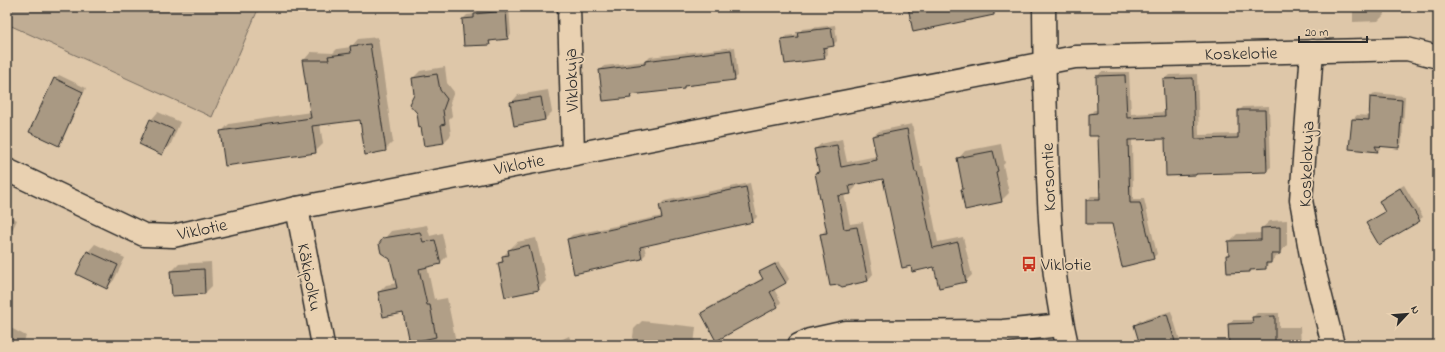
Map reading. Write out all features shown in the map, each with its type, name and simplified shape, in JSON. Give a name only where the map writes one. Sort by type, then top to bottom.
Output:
[{"type":"street","name":"Viklokuja","points":[[569,7],[573,154]]},
{"type":"street","name":"Korsontie","points":[[1044,7],[1044,63],[1049,215],[1064,335]]},
{"type":"street","name":"Koskelotie","points":[[1044,63],[1075,57],[1406,49],[1438,57]]},
{"type":"street","name":"Koskelokuja","points":[[1312,51],[1301,200],[1312,261],[1333,345]]},
{"type":"street","name":"Viklotie","points":[[7,170],[144,235],[173,236],[297,208],[1044,63]]},
{"type":"street","name":"Käkipolku","points":[[297,208],[323,345]]},
{"type":"street","points":[[799,345],[810,340],[846,332],[1003,331],[1064,335]]},
{"type":"shaded area","points":[[8,7],[259,7],[212,117],[7,24]]},
{"type":"building","points":[[908,7],[994,7],[994,15],[913,32]]},
{"type":"building","points":[[506,11],[508,39],[489,41],[490,45],[464,46],[462,19],[474,18],[474,14]]},
{"type":"building","points":[[831,28],[834,46],[823,48],[825,59],[785,64],[781,39],[798,37],[797,32]]},
{"type":"building","points":[[370,44],[386,151],[365,155],[360,120],[312,126],[316,153],[225,166],[220,131],[311,118],[302,60],[329,60],[328,56],[351,53],[350,46]]},
{"type":"building","points":[[731,50],[735,80],[684,86],[684,89],[630,95],[631,98],[603,101],[599,70],[645,64],[645,61]]},
{"type":"building","points":[[437,74],[440,90],[447,99],[443,110],[445,124],[441,125],[444,143],[424,146],[417,113],[409,104],[414,94],[412,78]]},
{"type":"building","points":[[1125,75],[1127,118],[1165,116],[1163,79],[1193,78],[1195,139],[1238,138],[1238,110],[1265,110],[1267,172],[1166,176],[1165,139],[1128,140],[1130,203],[1140,203],[1154,259],[1122,267],[1112,224],[1086,224],[1086,200],[1100,200],[1098,136],[1089,136],[1089,114],[1097,113],[1096,76]]},
{"type":"building","points":[[54,78],[83,92],[59,146],[29,132]]},
{"type":"building","points":[[541,97],[545,120],[514,126],[510,102]]},
{"type":"building","points":[[1370,97],[1402,100],[1399,148],[1375,146],[1378,152],[1349,149],[1352,119],[1369,120]]},
{"type":"building","points":[[150,119],[174,130],[162,155],[139,144]]},
{"type":"building","points":[[907,129],[915,172],[917,172],[933,248],[958,242],[966,282],[939,288],[934,267],[912,272],[911,266],[902,268],[883,179],[849,186],[851,194],[838,196],[844,229],[857,227],[868,281],[842,287],[839,285],[830,286],[820,234],[827,233],[815,173],[819,172],[814,149],[837,145],[841,167],[877,160],[872,136]]},
{"type":"building","points":[[993,151],[998,171],[996,172],[1002,202],[965,210],[961,189],[963,189],[957,158]]},
{"type":"building","points":[[746,187],[753,222],[640,247],[642,259],[574,274],[567,239],[662,218],[659,205]]},
{"type":"building","points":[[1400,188],[1420,221],[1379,245],[1366,223],[1385,212],[1379,201]]},
{"type":"building","points":[[1280,227],[1280,254],[1271,254],[1271,263],[1266,263],[1266,269],[1250,270],[1250,272],[1227,273],[1226,255],[1229,255],[1228,241],[1261,240],[1261,228]]},
{"type":"building","points":[[420,232],[423,242],[435,240],[441,264],[419,269],[427,305],[430,305],[436,337],[409,343],[403,313],[383,317],[378,292],[397,288],[390,259],[381,253],[379,244],[383,238]]},
{"type":"building","points":[[529,245],[539,290],[505,297],[498,263],[503,262],[502,256],[509,255],[508,250]]},
{"type":"building","points":[[87,251],[118,265],[107,289],[76,274]]},
{"type":"building","points":[[775,264],[786,283],[770,292],[778,307],[716,341],[701,313],[763,279],[759,272]]},
{"type":"building","points":[[204,269],[205,294],[172,296],[170,271]]},
{"type":"building","points":[[1167,314],[1176,345],[1140,345],[1134,325]]},
{"type":"building","points":[[1275,316],[1275,345],[1229,345],[1228,324],[1253,323],[1252,317]]},
{"type":"place","name":"Viklotie","points":[[1029,264]]}]
